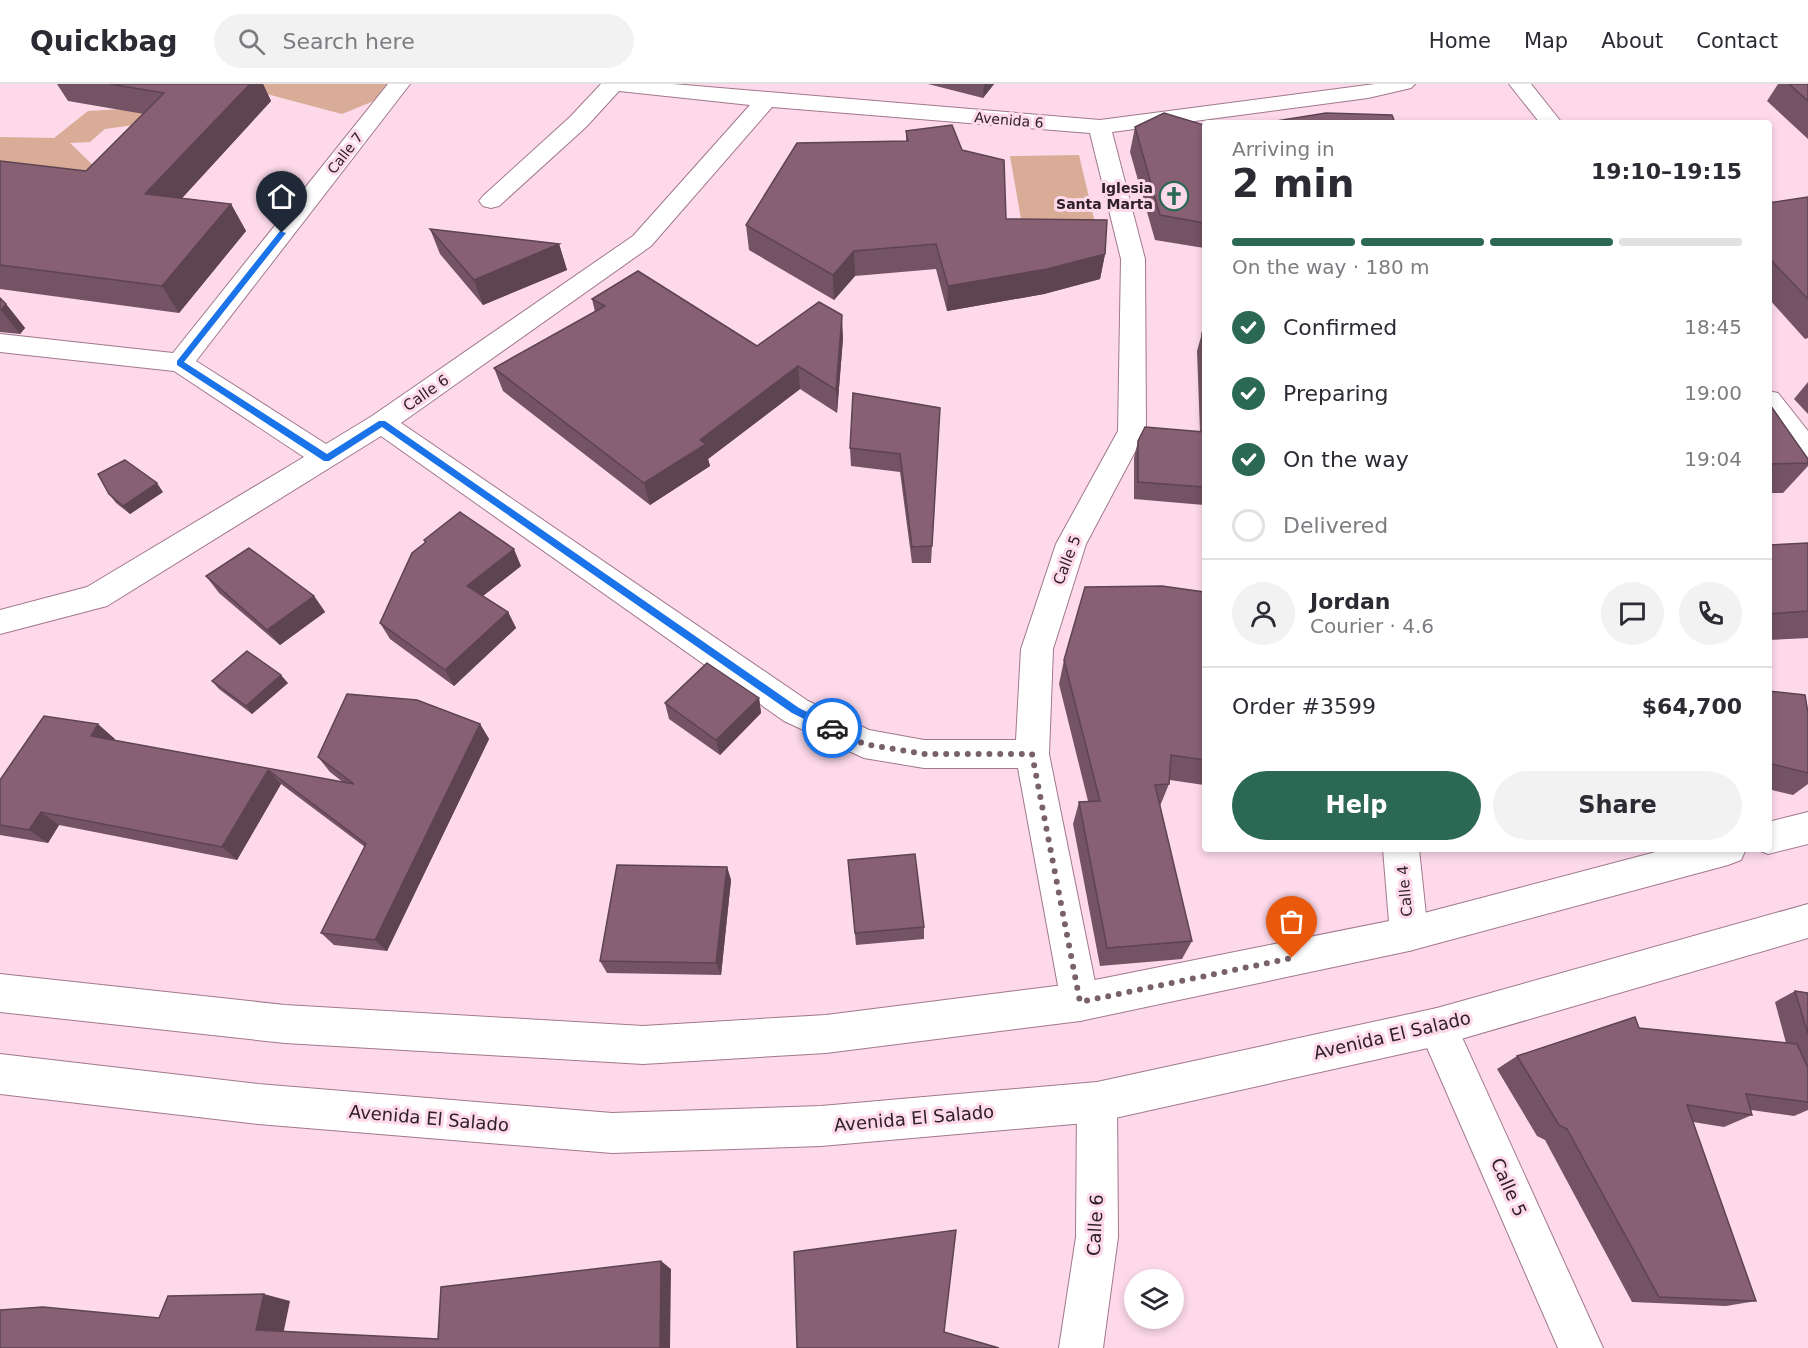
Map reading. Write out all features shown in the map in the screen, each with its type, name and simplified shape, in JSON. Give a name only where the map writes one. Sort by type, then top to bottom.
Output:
[{"type":"street","name":"Calle 7","points":[[180,363],[399,84]]},
{"type":"street","points":[[491,201],[578,122],[613,84]]},
{"type":"street","name":"Avenida 6","points":[[613,84],[766,100],[1100,128],[1373,100],[1404,84]]},
{"type":"street","points":[[1520,84],[1549,120]]},
{"type":"street","name":"Calle 6","points":[[0,621],[96,597],[382,423],[642,241],[766,100]]},
{"type":"street","name":"Calle 5","points":[[1080,1002],[1032,754],[1037,649],[1071,544],[1132,431],[1133,259],[1100,128]]},
{"type":"street","points":[[0,343],[180,363],[327,458]]},
{"type":"street","points":[[1772,405],[1808,450]]},
{"type":"street","points":[[382,423],[796,711],[864,744],[924,754],[1032,754]]},
{"type":"street","points":[[1772,837],[1808,828]]},
{"type":"street","name":"Calle 4","points":[[1401,852],[1409,934]]},
{"type":"street","points":[[1,995],[285,1024],[643,1045],[826,1034],[1080,1002],[1409,934],[1717,852]]},
{"type":"street","name":"Avenida El Salado","points":[[0,1074],[258,1104],[612,1133],[821,1126],[1097,1102],[1437,1027],[1808,921]]},
{"type":"street","name":"Calle 5","points":[[1437,1027],[1581,1348]]},
{"type":"street","name":"Calle 6","points":[[1081,1348],[1097,1237],[1097,1102]]},
{"type":"shaded area","points":[[261,84],[392,84],[381,98],[342,114],[263,93]]},
{"type":"shaded area","points":[[155,107],[156,122],[105,129],[90,142],[70,143],[98,170],[75,188],[0,175],[0,137],[54,138],[88,111]]},
{"type":"shaded area","points":[[1079,155],[1099,240],[1025,242],[1010,156]]},
{"type":"building","points":[[110,84],[250,84],[145,194],[231,204],[162,286],[0,265],[0,161],[86,171],[164,93]]},
{"type":"building","points":[[1789,84],[1808,84],[1808,101]]},
{"type":"building","name":"Iglesia Santa Marta","points":[[1164,113],[1202,124],[1202,223],[1160,215],[1135,127]]},
{"type":"building","points":[[1326,113],[1392,115],[1394,120],[1282,120]]},
{"type":"building","points":[[952,125],[962,150],[1004,160],[1006,219],[1107,220],[1105,254],[1047,269],[948,286],[936,244],[854,251],[833,275],[746,225],[797,143],[908,141],[906,131]]},
{"type":"building","points":[[1808,197],[1808,299],[1772,261],[1772,202]]},
{"type":"building","points":[[430,229],[559,244],[474,280]]},
{"type":"building","points":[[638,271],[757,346],[819,302],[842,315],[836,390],[798,366],[700,440],[706,444],[644,483],[494,368],[605,306],[592,299]]},
{"type":"building","points":[[0,298],[6,304],[1,310],[0,310]]},
{"type":"building","points":[[853,393],[940,408],[932,546],[912,547],[900,454],[850,448]]},
{"type":"building","points":[[1772,408],[1808,459],[1808,463],[1772,464]]},
{"type":"building","points":[[1145,427],[1202,432],[1202,487],[1138,482],[1138,441]]},
{"type":"building","points":[[125,460],[157,483],[123,506],[109,494],[98,474]]},
{"type":"building","points":[[460,512],[514,549],[467,586],[508,612],[445,670],[380,623],[412,553],[426,542],[424,540]]},
{"type":"building","points":[[1808,543],[1808,611],[1772,614],[1772,545]]},
{"type":"building","points":[[249,548],[314,596],[267,630],[206,576]]},
{"type":"building","points":[[1162,586],[1202,592],[1202,760],[1171,755],[1169,784],[1155,785],[1192,941],[1107,948],[1079,802],[1100,801],[1064,660],[1085,587]]},
{"type":"building","points":[[247,651],[281,675],[246,706],[212,681]]},
{"type":"building","points":[[707,663],[759,698],[716,740],[665,703]]},
{"type":"building","points":[[1772,691],[1805,695],[1808,713],[1808,773],[1772,764]]},
{"type":"building","points":[[347,694],[417,700],[480,724],[375,940],[321,933],[366,844],[268,770],[222,847],[41,812],[29,830],[0,825],[0,780],[44,716],[98,724],[91,736],[354,784],[318,757]]},
{"type":"building","points":[[915,854],[924,927],[855,933],[848,860]]},
{"type":"building","points":[[617,865],[727,867],[716,963],[600,961]]},
{"type":"building","points":[[1795,991],[1808,993],[1808,1034]]},
{"type":"building","points":[[1635,1017],[1639,1028],[1797,1044],[1808,1068],[1808,1102],[1746,1094],[1752,1115],[1687,1105],[1756,1301],[1659,1297],[1567,1129],[1559,1125],[1517,1056]]},
{"type":"building","points":[[956,1230],[944,1332],[999,1348],[797,1348],[794,1252]]},
{"type":"building","points":[[661,1261],[660,1348],[0,1348],[0,1310],[43,1307],[159,1318],[168,1296],[264,1294],[256,1330],[438,1339],[441,1287]]},
{"type":"way so far","points":[[832,728],[864,744],[924,754],[1032,754],[1080,1002],[1292,958]]},
{"type":"place","name":"Iglesia Santa Marta","points":[[1174,196]]},
{"type":"route","points":[[282,233],[180,363],[327,458],[382,423],[796,711],[832,728]]}]
